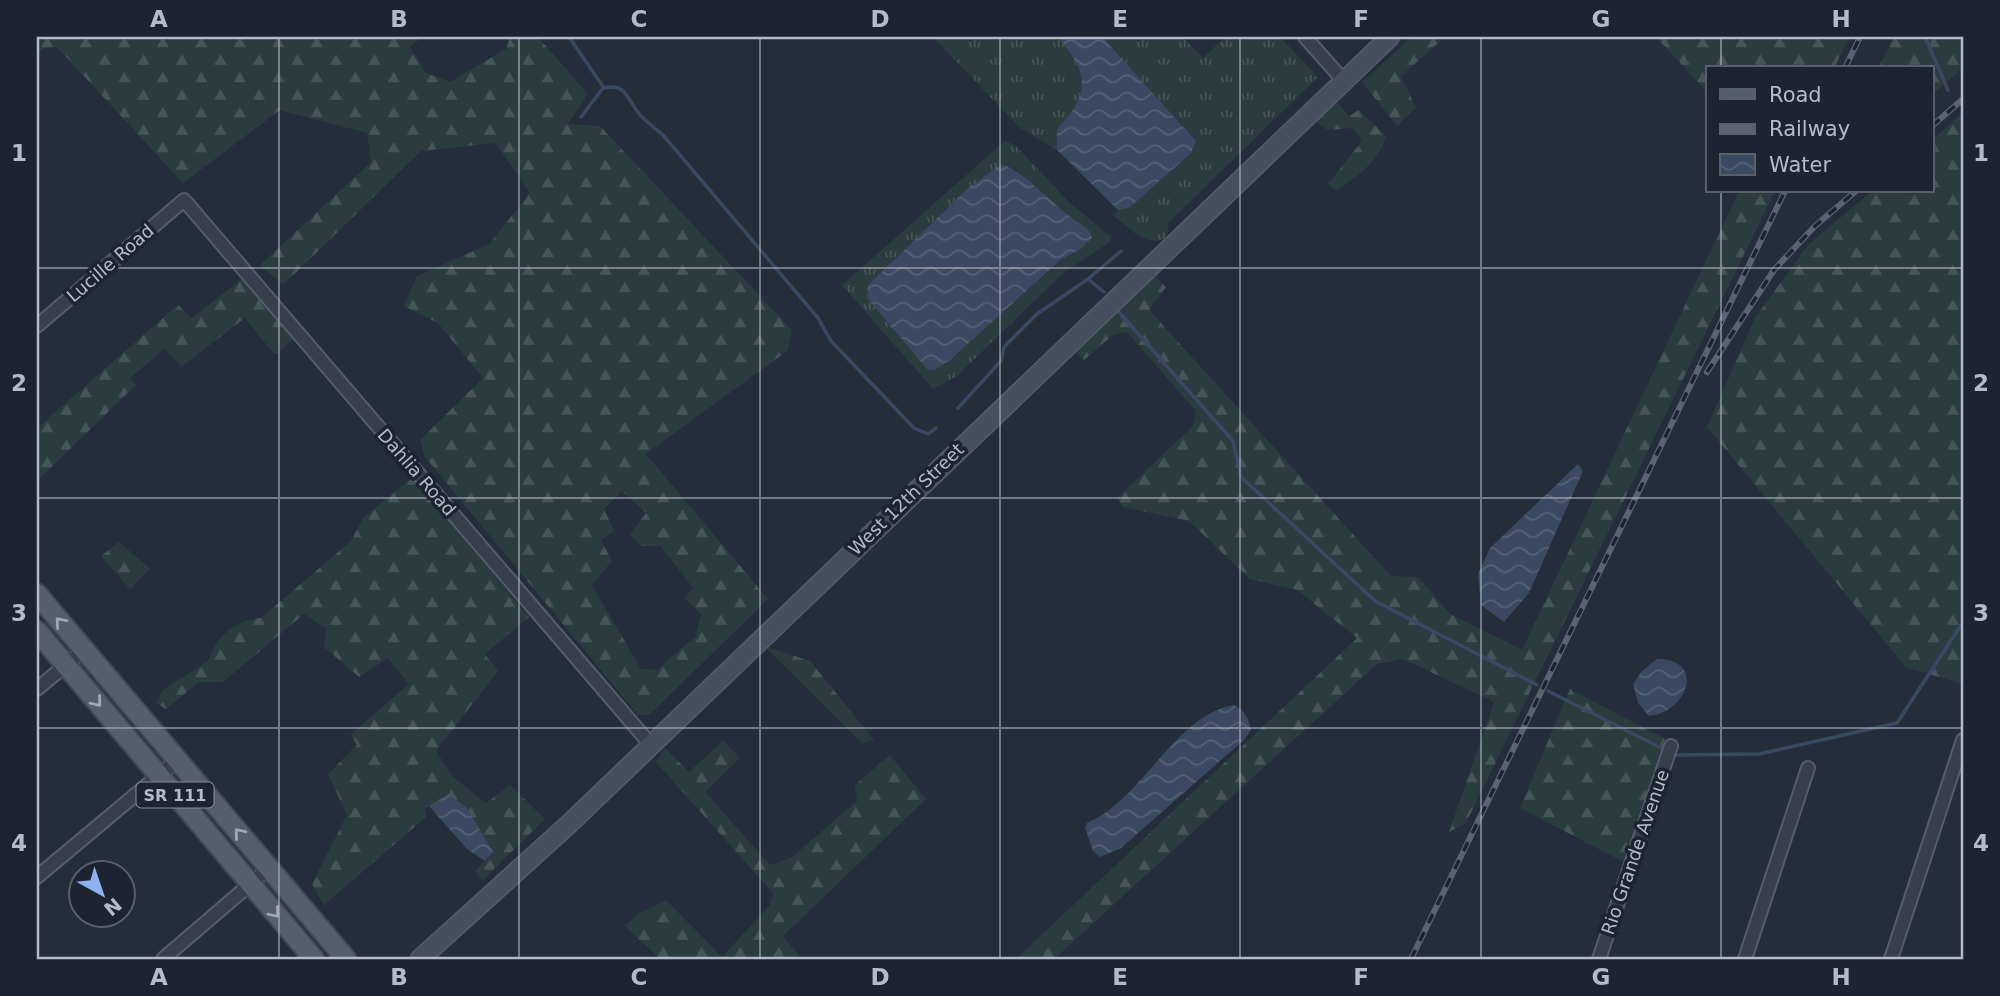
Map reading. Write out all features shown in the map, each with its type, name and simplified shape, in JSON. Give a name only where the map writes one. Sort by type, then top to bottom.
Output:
[{"type":"main road","name":"SR 111","points":[[37,594],[346,959]]},
{"type":"main road","name":"SR 111","points":[[37,631],[314,959]]},
{"type":"street","points":[[1305,37],[1343,80]]},
{"type":"street","name":"West 12th Street","points":[[420,959],[555,838],[1390,37]]},
{"type":"street","name":"Dahlia Road","points":[[184,200],[651,745]]},
{"type":"street","name":"Lucille Road","points":[[37,326],[184,200]]},
{"type":"street","points":[[37,689],[84,650]]},
{"type":"street","points":[[1891,959],[1963,740]]},
{"type":"street","name":"Rio Grande Avenue","points":[[1599,959],[1671,746]]},
{"type":"street","points":[[37,877],[177,760]]},
{"type":"street","points":[[1745,959],[1808,768]]},
{"type":"street","points":[[163,959],[269,868]]},
{"type":"green space","points":[[37,37],[422,37],[410,47],[426,73],[450,82],[506,49],[510,37],[538,37],[588,94],[568,124],[600,126],[792,330],[787,351],[646,454],[768,599],[649,715],[638,715],[425,457],[420,440],[483,378],[438,323],[404,306],[417,276],[489,244],[530,193],[496,143],[421,151],[283,285],[260,265],[371,162],[367,133],[280,110],[183,183],[57,47],[44,48],[37,55]],"holes":[[[622,491],[646,513],[630,534],[641,546],[661,546],[693,588],[684,598],[701,614],[696,636],[657,670],[641,669],[592,585],[612,561],[601,540],[614,531],[604,509]]]},
{"type":"green space","points":[[933,37],[1057,37],[1071,54],[1082,81],[1078,100],[1059,126],[1057,150],[1020,128]]},
{"type":"green space","points":[[1102,37],[1183,37],[1203,58],[1225,37],[1280,37],[1318,77],[1169,222],[1167,237],[1160,240],[1146,239],[1114,216],[1118,210],[1129,208]]},
{"type":"green space","points":[[1412,37],[1445,37],[1401,76],[1416,108],[1397,126],[1362,82]]},
{"type":"green space","points":[[1656,37],[1850,37],[1835,66],[1706,66],[1706,91]]},
{"type":"green space","points":[[1894,37],[1963,37],[1963,68],[1934,93],[1934,66],[1879,66]]},
{"type":"green space","points":[[1337,102],[1349,116],[1359,110],[1386,136],[1373,161],[1337,191],[1328,184],[1362,141],[1353,128],[1328,130],[1313,120]]},
{"type":"green space","points":[[1963,113],[1962,684],[1906,667],[1707,427],[1755,318],[1808,245],[1871,192],[1934,192],[1934,138]]},
{"type":"green space","points":[[1005,141],[1016,146],[1069,202],[1110,236],[1110,242],[1063,273],[957,376],[933,389],[842,285]],"holes":[[[1014,168],[1050,204],[1092,234],[1081,249],[1063,259],[950,360],[867,298],[868,285],[966,190]]]},
{"type":"green space","points":[[1739,192],[1775,192],[1466,823],[1449,832],[1494,702],[1403,659],[1377,664],[1054,959],[1016,959],[1357,638],[1297,590],[1250,579],[1189,521],[1123,507],[1117,498],[1193,426],[1196,411],[1127,332],[1113,335],[1084,360],[1073,350],[1155,276],[1166,287],[1149,310],[1391,576],[1418,577],[1450,614],[1522,650]]},
{"type":"green space","points":[[244,277],[295,338],[275,355],[245,318],[182,366],[164,349],[130,378],[136,385],[37,481],[37,428],[178,305],[192,318]]},
{"type":"green space","points":[[413,477],[529,617],[485,654],[498,671],[436,751],[453,777],[486,803],[510,785],[545,819],[483,880],[475,871],[493,852],[448,794],[425,809],[426,817],[324,905],[312,884],[347,815],[328,774],[357,745],[351,734],[409,684],[388,658],[359,677],[324,647],[326,628],[304,614],[223,682],[199,682],[166,709],[156,703],[163,690],[208,661],[216,644],[228,631],[243,622],[261,618],[351,541],[363,518]]},
{"type":"green space","points":[[119,542],[150,569],[130,589],[101,556]]},
{"type":"green space","points":[[764,646],[810,661],[874,740],[862,743]]},
{"type":"green space","points":[[1570,689],[1665,739],[1624,862],[1520,808]]},
{"type":"green space","points":[[723,741],[740,758],[705,792],[770,865],[791,858],[857,801],[855,785],[890,755],[926,799],[783,936],[802,959],[660,959],[625,926],[637,915],[666,900],[722,957],[770,905],[773,893],[656,762],[665,748],[689,772]]},
{"type":"water","points":[[1057,37],[1102,37],[1196,141],[1191,153],[1129,208],[1118,210],[1057,150],[1059,126],[1078,100],[1082,81],[1071,54]]},
{"type":"water","points":[[1001,164],[1029,181],[1085,227],[1092,238],[1081,249],[1062,259],[950,360],[935,370],[928,370],[867,298],[868,285],[966,190]]},
{"type":"water","points":[[1578,464],[1583,471],[1529,593],[1504,622],[1481,605],[1478,574],[1490,548]]},
{"type":"water","points":[[1657,659],[1673,661],[1682,667],[1686,686],[1673,706],[1662,713],[1649,716],[1638,703],[1633,684],[1642,671]]},
{"type":"water","points":[[1234,705],[1243,712],[1249,722],[1251,730],[1245,739],[1121,848],[1100,857],[1093,851],[1085,827],[1087,823],[1107,812],[1125,796],[1194,724],[1213,712]]},
{"type":"water","points":[[448,794],[467,808],[493,852],[485,861],[467,849],[429,806]]},
{"type":"waterway","points":[[569,37],[604,88],[618,88],[626,94],[641,116],[663,135],[818,318],[831,341],[914,428],[928,434],[936,428]]},
{"type":"waterway","points":[[1925,37],[1948,90]]},
{"type":"waterway","points":[[581,117],[603,88]]},
{"type":"waterway","points":[[1088,279],[1121,251]]},
{"type":"waterway","points":[[958,408],[1001,361],[1004,347],[1037,314],[1088,279],[1104,292]]},
{"type":"waterway","points":[[1118,311],[1233,441],[1241,477],[1375,601],[1537,685]]},
{"type":"waterway","points":[[1676,755],[1759,754],[1897,723],[1963,622]]},
{"type":"waterway","points":[[1548,691],[1665,750]]},
{"type":"railway","points":[[1846,66],[1860,37]]},
{"type":"railway","points":[[1934,124],[1963,99]]},
{"type":"railway","points":[[1411,959],[1785,192]]},
{"type":"railway","points":[[1707,372],[1774,270],[1815,226],[1855,192]]}]
